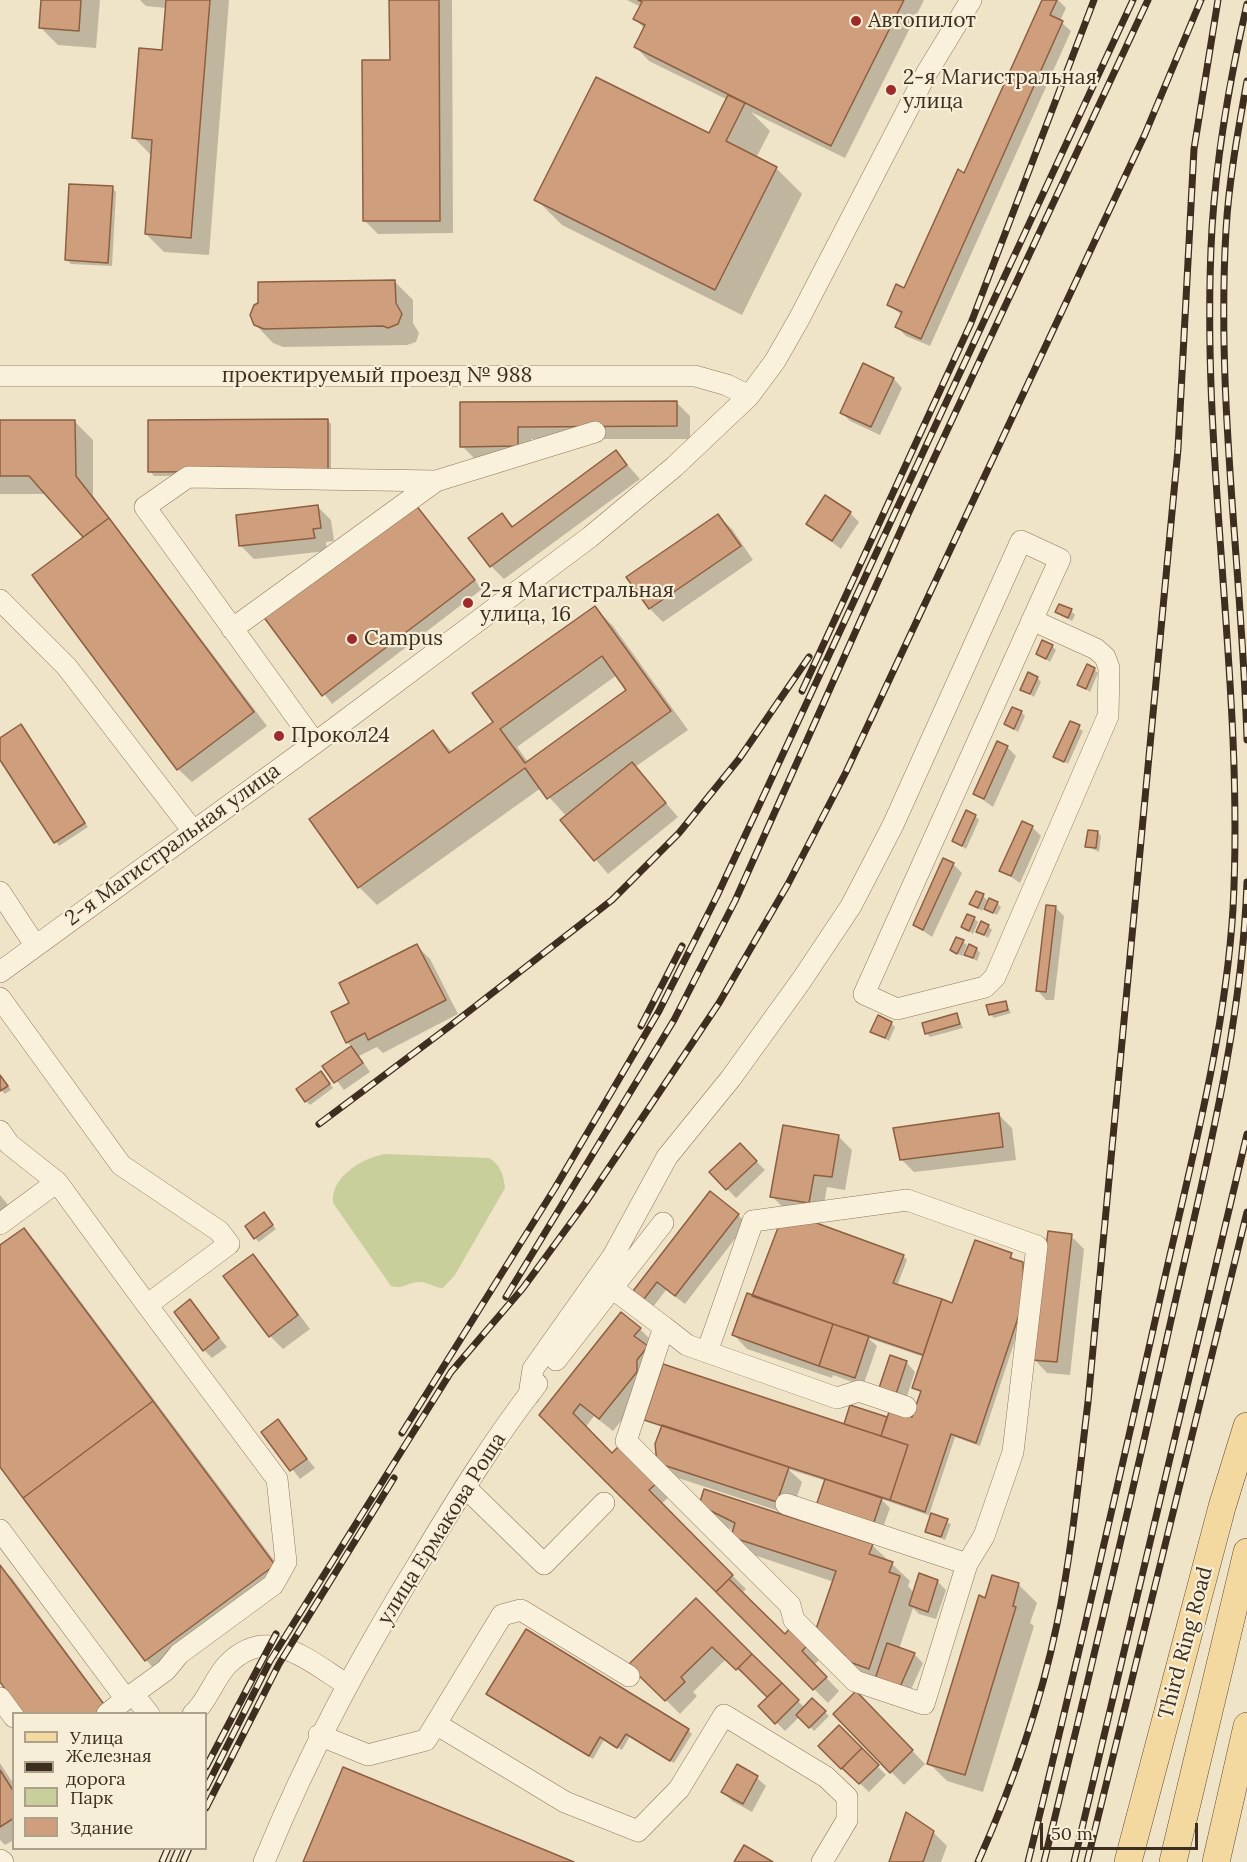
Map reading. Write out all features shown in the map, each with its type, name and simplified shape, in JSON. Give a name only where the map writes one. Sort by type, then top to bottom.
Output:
[{"type":"main road","name":"Third Ring Road","points":[[1128,1862],[1222,1507],[1247,1426]]},
{"type":"main road","points":[[1173,1862],[1247,1552]]},
{"type":"main road","points":[[1216,1862],[1247,1726]]},
{"type":"street","name":"2-я Магистральная улица","points":[[0,972],[315,743],[590,537],[674,466],[749,396],[775,361],[799,319],[926,74],[971,0]]},
{"type":"street","name":"проектируемый проезд № 988","points":[[0,376],[695,376],[727,385],[749,396]]},
{"type":"street","points":[[315,743],[145,507],[189,477],[436,481],[595,432]]},
{"type":"street","points":[[232,629],[436,481]]},
{"type":"street","points":[[529,1395],[533,1369],[614,1256],[667,1157],[731,1078],[801,981],[851,906],[893,825],[1021,541],[1060,559],[1032,620],[864,994],[897,1009],[985,987],[995,977],[1108,716],[1109,668],[1105,657],[1096,649],[1032,620]]},
{"type":"street","points":[[0,600],[67,667],[193,831]]},
{"type":"street","points":[[0,892],[35,945]]},
{"type":"street","points":[[0,998],[121,1165],[219,1231],[229,1244],[147,1305]]},
{"type":"street","points":[[0,1131],[9,1144],[57,1182],[277,1479],[286,1562],[273,1585],[179,1654],[166,1670],[108,1712]]},
{"type":"street","points":[[0,1224],[57,1182]]},
{"type":"street","points":[[664,1327],[626,1441],[790,1605],[794,1620],[855,1681],[924,1704],[966,1564],[984,1536],[1012,1452],[1037,1246],[907,1200],[753,1221],[707,1352]]},
{"type":"street","name":"улица Ермакова Роща","points":[[264,1862],[319,1735],[346,1684],[465,1487],[529,1395],[663,1223]]},
{"type":"street","points":[[612,1288],[687,1345],[837,1398],[859,1391],[906,1407]]},
{"type":"street","points":[[465,1487],[544,1564],[604,1503]]},
{"type":"street","points":[[786,1504],[966,1564]]},
{"type":"street","points":[[0,1530],[130,1696],[148,1712]]},
{"type":"street","points":[[319,1735],[368,1755],[426,1740],[502,1615],[521,1610],[629,1676]]},
{"type":"street","points":[[194,1712],[227,1665],[244,1652],[265,1644],[291,1649],[346,1684]]},
{"type":"street","points":[[0,1698],[12,1713]]},
{"type":"street","points":[[436,1724],[565,1802],[638,1831],[679,1789],[724,1715],[826,1777],[847,1797],[847,1820],[822,1862]]},
{"type":"green space","points":[[386,1154],[489,1158],[501,1171],[505,1188],[455,1275],[443,1288],[420,1282],[399,1287],[391,1286],[333,1203],[333,1194],[342,1177],[358,1164]]},
{"type":"building","points":[[41,0],[81,0],[79,31],[39,28]]},
{"type":"building","points":[[166,0],[210,0],[191,238],[145,234],[152,140],[132,138],[139,48],[162,50]]},
{"type":"building","points":[[389,0],[439,0],[440,221],[363,221],[362,60],[390,60]]},
{"type":"building","points":[[638,0],[904,0],[831,146],[634,47],[645,25],[633,19],[642,2]]},
{"type":"building","points":[[1042,0],[1057,0],[1050,15],[1063,21],[921,339],[895,327],[902,312],[887,305],[896,284],[904,288],[958,169],[964,173]]},
{"type":"building","points":[[596,77],[709,133],[728,95],[745,103],[726,141],[777,167],[715,290],[534,200]]},
{"type":"building","points":[[69,184],[113,186],[108,263],[65,260]]},
{"type":"building","points":[[395,280],[396,303],[402,314],[398,324],[388,328],[383,326],[264,329],[254,325],[250,315],[254,305],[258,303],[258,282]]},
{"type":"building","points":[[863,363],[894,378],[871,427],[840,413]]},
{"type":"building","points":[[677,401],[677,426],[518,427],[518,446],[460,447],[460,402]]},
{"type":"building","points":[[328,419],[328,471],[148,472],[148,420]]},
{"type":"building","points":[[0,420],[75,420],[76,476],[109,518],[83,537],[29,476],[0,476]]},
{"type":"building","points":[[616,450],[627,465],[490,567],[468,538],[502,513],[512,527]]},
{"type":"building","points":[[825,495],[851,512],[832,541],[806,524]]},
{"type":"building","points":[[415,504],[475,580],[322,696],[263,616]]},
{"type":"building","points":[[318,505],[321,528],[313,529],[315,538],[239,546],[236,515]]},
{"type":"building","points":[[718,514],[741,546],[649,609],[626,577]]},
{"type":"building","points":[[109,518],[254,712],[177,770],[32,575]]},
{"type":"building","points":[[1059,604],[1072,609],[1068,618],[1055,612]]},
{"type":"building","points":[[595,606],[671,711],[547,799],[525,768],[358,888],[309,819],[433,730],[449,753],[493,722],[472,693]],"holes":[[[602,656],[626,690],[525,763],[500,729]]]},
{"type":"building","points":[[1042,640],[1053,645],[1046,659],[1036,654]]},
{"type":"building","points":[[1087,664],[1095,668],[1086,689],[1077,685]]},
{"type":"building","points":[[1028,672],[1038,677],[1030,694],[1020,690]]},
{"type":"building","points":[[1012,707],[1022,711],[1014,729],[1004,724]]},
{"type":"building","points":[[1070,721],[1080,725],[1064,762],[1053,757]]},
{"type":"building","points":[[21,724],[85,823],[54,843],[0,760],[0,738]]},
{"type":"building","points":[[997,741],[1008,746],[984,799],[973,794]]},
{"type":"building","points":[[632,762],[666,803],[594,861],[560,820]]},
{"type":"building","points":[[966,810],[976,815],[962,846],[952,841]]},
{"type":"building","points":[[1022,821],[1033,826],[1011,876],[999,871]]},
{"type":"building","points":[[1088,830],[1098,831],[1096,848],[1085,847]]},
{"type":"building","points":[[943,858],[954,863],[923,930],[913,925]]},
{"type":"building","points":[[976,891],[984,894],[978,908],[969,904]]},
{"type":"building","points":[[989,898],[998,902],[993,913],[984,909]]},
{"type":"building","points":[[1046,905],[1056,906],[1046,992],[1036,991]]},
{"type":"building","points":[[967,914],[975,917],[969,931],[961,927]]},
{"type":"building","points":[[981,921],[989,925],[984,935],[976,932]]},
{"type":"building","points":[[956,937],[964,940],[957,954],[950,950]]},
{"type":"building","points":[[417,944],[446,1000],[368,1040],[365,1033],[346,1043],[331,1012],[349,1003],[339,983]]},
{"type":"building","points":[[969,944],[977,948],[973,958],[964,955]]},
{"type":"building","points":[[1006,1001],[1008,1010],[989,1015],[986,1005]]},
{"type":"building","points":[[957,1013],[960,1024],[925,1034],[922,1023]]},
{"type":"building","points":[[878,1015],[892,1022],[885,1038],[870,1032]]},
{"type":"building","points":[[351,1046],[363,1063],[334,1083],[322,1066]]},
{"type":"building","points":[[321,1071],[330,1084],[305,1102],[296,1089]]},
{"type":"building","points":[[0,1075],[8,1086],[0,1091]]},
{"type":"building","points":[[999,1113],[1003,1147],[900,1160],[893,1128]]},
{"type":"building","points":[[783,1125],[839,1135],[832,1177],[814,1175],[809,1203],[770,1197]]},
{"type":"building","points":[[740,1143],[757,1161],[726,1190],[709,1172]]},
{"type":"building","points":[[710,1191],[739,1214],[675,1296],[657,1282],[644,1299],[633,1291]]},
{"type":"building","points":[[264,1212],[273,1225],[254,1239],[245,1226]]},
{"type":"building","points":[[811,1221],[904,1255],[893,1283],[942,1299],[923,1355],[752,1296],[779,1225]]},
{"type":"building","points":[[24,1228],[153,1401],[23,1498],[0,1467],[0,1245]]},
{"type":"building","points":[[1048,1231],[1072,1234],[1057,1362],[1032,1360]]},
{"type":"building","points":[[975,1240],[1012,1253],[1010,1258],[1023,1262],[1024,1300],[976,1443],[951,1434],[925,1512],[890,1500],[908,1445],[881,1436],[890,1409],[912,1417],[921,1391],[912,1388],[942,1299],[952,1303]]},
{"type":"building","points":[[253,1254],[298,1315],[269,1337],[223,1276]]},
{"type":"building","points":[[747,1293],[833,1324],[819,1366],[732,1335]]},
{"type":"building","points":[[190,1299],[219,1338],[203,1351],[174,1312]]},
{"type":"building","points":[[621,1312],[641,1328],[634,1336],[648,1346],[637,1360],[637,1372],[599,1419],[580,1404],[573,1413],[612,1453],[619,1446],[657,1483],[649,1490],[733,1575],[716,1592],[539,1415]]},
{"type":"building","points":[[833,1324],[869,1336],[855,1378],[819,1366]]},
{"type":"building","points":[[890,1355],[907,1361],[895,1397],[878,1391]]},
{"type":"building","points":[[663,1364],[908,1445],[890,1500],[644,1420]]},
{"type":"building","points":[[153,1401],[275,1565],[145,1661],[23,1498]]},
{"type":"building","points":[[850,1405],[887,1417],[881,1436],[844,1424]]},
{"type":"building","points":[[278,1419],[307,1459],[290,1471],[261,1432]]},
{"type":"building","points":[[662,1425],[789,1467],[777,1502],[657,1463],[655,1444]]},
{"type":"building","points":[[825,1479],[882,1498],[873,1525],[816,1506]]},
{"type":"building","points":[[704,1489],[873,1544],[869,1554],[893,1562],[889,1572],[900,1576],[869,1669],[844,1660],[845,1656],[816,1629],[836,1571],[731,1537],[735,1523],[699,1505]]},
{"type":"building","points":[[931,1513],[948,1519],[941,1537],[925,1532]]},
{"type":"building","points":[[0,1565],[106,1707],[100,1712],[22,1712],[0,1682]]},
{"type":"building","points":[[919,1573],[938,1580],[928,1612],[909,1605]]},
{"type":"building","points":[[992,1575],[1019,1583],[1013,1606],[1016,1607],[965,1775],[927,1764],[979,1595],[985,1598]]},
{"type":"building","points":[[729,1579],[785,1634],[790,1628],[807,1646],[802,1651],[827,1677],[813,1690],[716,1592]]},
{"type":"building","points":[[696,1598],[752,1654],[736,1670],[712,1647],[681,1677],[685,1682],[665,1701],[628,1665]]},
{"type":"building","points":[[526,1629],[689,1729],[670,1761],[626,1734],[617,1748],[600,1737],[589,1756],[486,1694]]},
{"type":"building","points":[[887,1643],[915,1653],[900,1687],[875,1679]]},
{"type":"building","points":[[752,1654],[782,1683],[767,1697],[738,1668]]},
{"type":"building","points":[[782,1683],[799,1700],[775,1724],[758,1706]]},
{"type":"building","points":[[856,1691],[913,1750],[890,1773],[833,1714]]},
{"type":"building","points":[[812,1698],[826,1711],[809,1728],[796,1715]]},
{"type":"building","points":[[839,1725],[862,1748],[841,1769],[818,1746]]},
{"type":"building","points":[[862,1748],[879,1765],[859,1784],[842,1768]]},
{"type":"building","points":[[737,1764],[758,1776],[743,1804],[721,1792]]},
{"type":"building","points":[[343,1767],[574,1862],[303,1862]]},
{"type":"building","points":[[0,1770],[12,1789],[12,1819],[0,1827]]},
{"type":"building","points":[[906,1812],[934,1831],[923,1862],[889,1862]]},
{"type":"building","points":[[744,1845],[773,1862],[734,1862]]},
{"type":"railway","points":[[802,691],[971,323],[1094,0]]},
{"type":"railway","points":[[402,1433],[555,1188],[659,1011],[717,896],[1133,0]]},
{"type":"railway","points":[[506,1297],[674,1020],[735,901],[909,512],[1148,0]]},
{"type":"railway","points":[[207,1786],[270,1661],[451,1372],[523,1288],[586,1202],[719,1003],[788,884],[846,772],[1145,134],[1201,0]]},
{"type":"railway","points":[[978,1862],[1013,1775],[1042,1685],[1057,1624],[1075,1513],[1088,1402],[1178,449],[1194,149],[1218,0]]},
{"type":"railway","points":[[1028,1862],[1097,1576],[1195,1149],[1214,1053],[1229,957],[1233,909],[1235,824],[1233,738],[1211,398],[1210,313],[1212,228],[1217,171],[1230,87],[1247,4]]},
{"type":"railway","points":[[1247,81],[1229,193],[1224,294],[1227,422],[1247,740]]},
{"type":"railway","points":[[319,1124],[612,900],[679,833],[739,759],[809,657]]},
{"type":"railway","points":[[1044,1862],[1128,1510],[1211,1143],[1231,1039],[1244,935],[1247,882]]},
{"type":"railway","points":[[641,1026],[682,946]]},
{"type":"railway","points":[[1074,1862],[1247,1134]]},
{"type":"railway","points":[[1087,1862],[1247,1212]]},
{"type":"railway","points":[[207,1806],[279,1664],[394,1478]]},
{"type":"railway","points":[[207,1765],[276,1634]]},
{"type":"railway","points":[[162,1862],[167,1850]]},
{"type":"railway","points":[[173,1862],[178,1850]]},
{"type":"railway","points":[[183,1862],[188,1850]]},
{"type":"place","name":"Автопилот","points":[[856,21]]},
{"type":"place","name":"2-я Магистральная улица","points":[[891,90]]},
{"type":"place","name":"2-я Магистральная улица, 16","points":[[468,603]]},
{"type":"place","name":"Campus","points":[[352,639]]},
{"type":"place","name":"Прокол24","points":[[279,736]]}]
